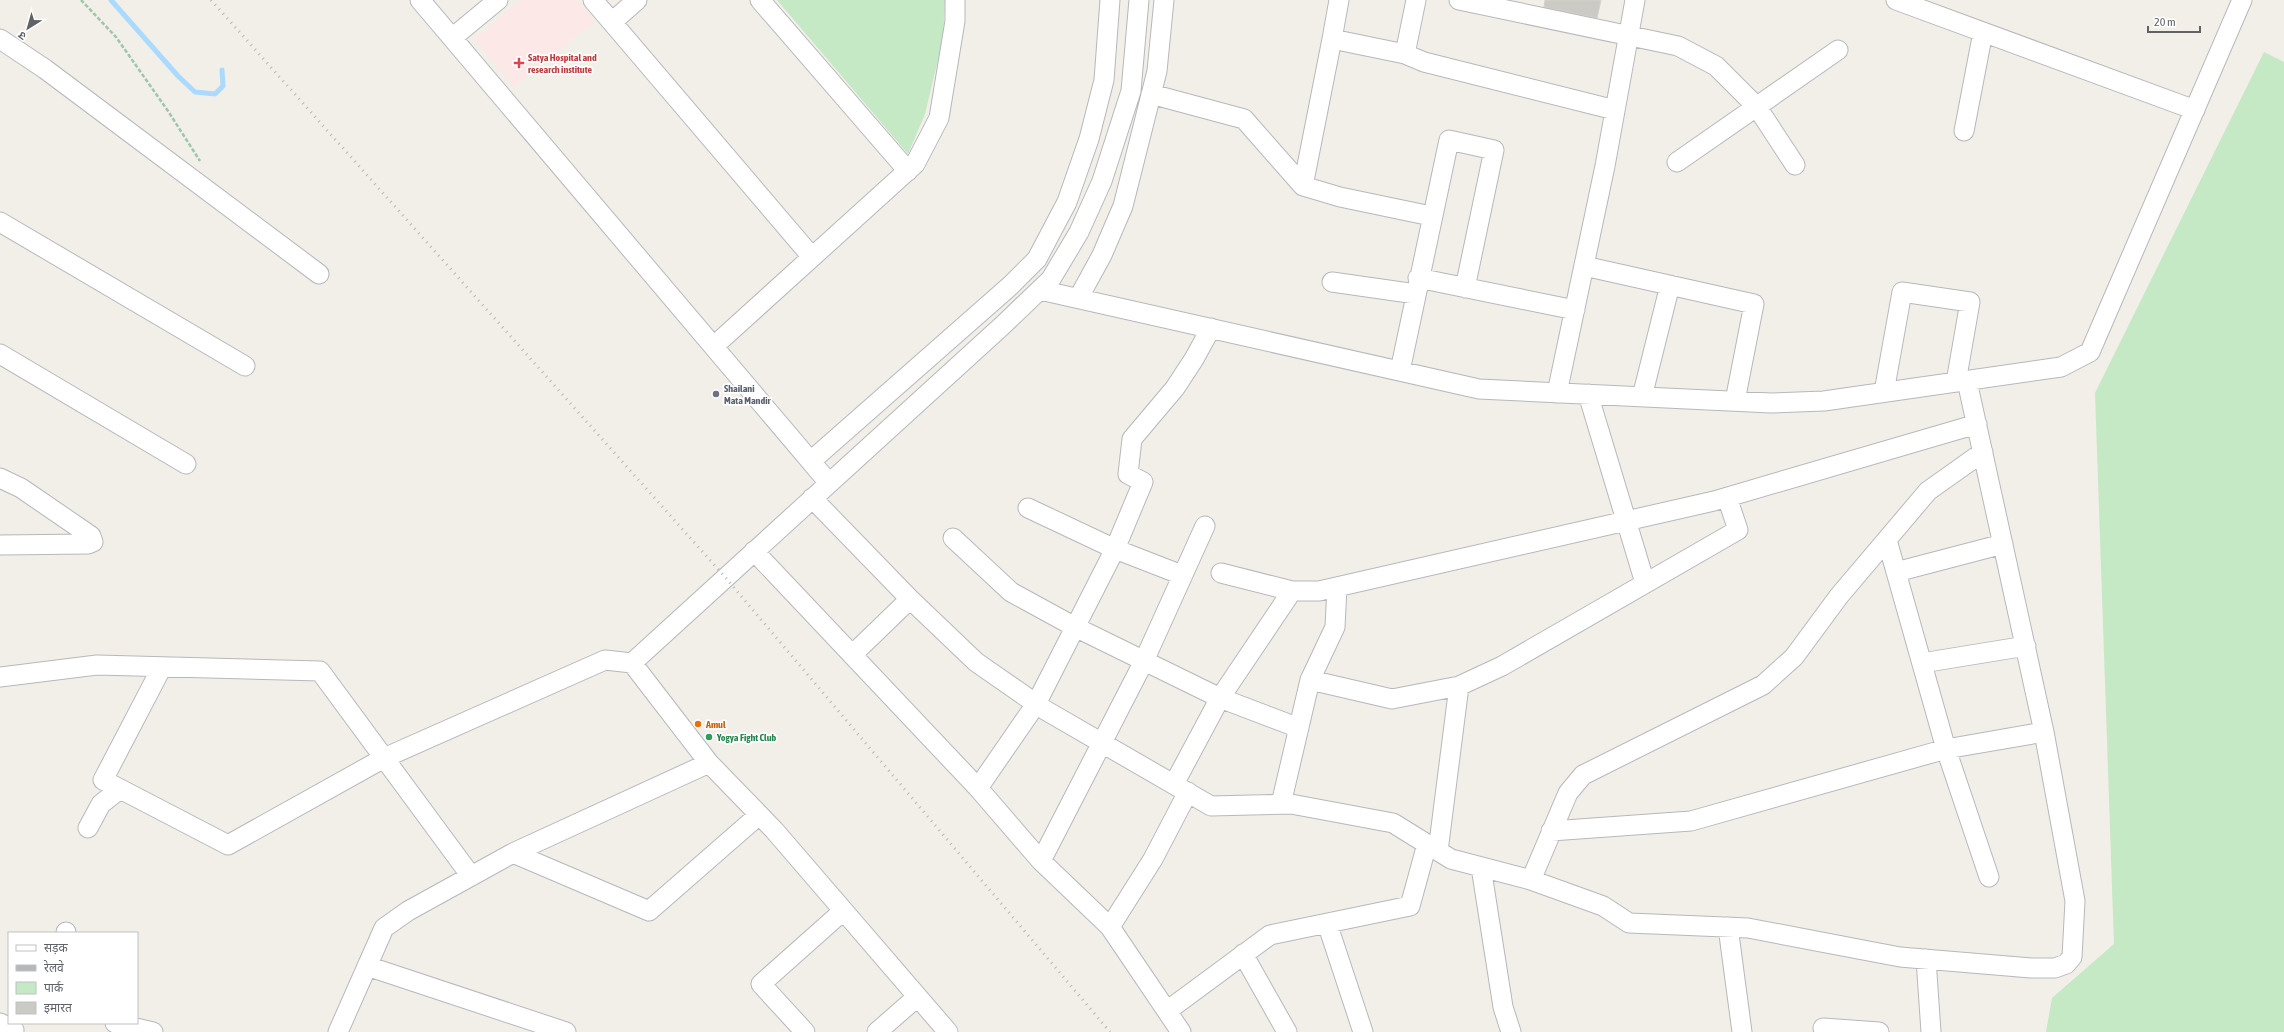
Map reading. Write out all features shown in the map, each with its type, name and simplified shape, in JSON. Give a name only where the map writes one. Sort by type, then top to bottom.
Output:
[{"type":"street","points":[[420,0],[829,483]]},
{"type":"street","points":[[452,38],[498,0]]},
{"type":"street","points":[[593,0],[812,257]]},
{"type":"street","points":[[612,22],[637,0]]},
{"type":"street","points":[[760,0],[908,170]]},
{"type":"street","points":[[714,346],[915,164],[939,118],[955,21],[955,0]]},
{"type":"street","points":[[811,461],[1010,286],[1037,259],[1067,202],[1089,139],[1104,80],[1110,0]]},
{"type":"street","points":[[632,663],[1051,279],[1079,232],[1102,181],[1131,91],[1139,0]]},
{"type":"street","points":[[1078,297],[1102,255],[1123,206],[1157,71],[1164,0]]},
{"type":"street","points":[[1303,186],[1339,0]]},
{"type":"street","points":[[1405,54],[1416,0]]},
{"type":"street","points":[[1459,0],[1533,8],[1629,35],[1678,46],[1716,66],[1757,107],[1795,165]]},
{"type":"street","points":[[1557,393],[1615,110],[1635,0]]},
{"type":"street","points":[[1896,0],[2195,110]]},
{"type":"street","points":[[1040,290],[1078,297],[1479,389],[1771,403],[1824,401],[2061,367],[2090,352],[2242,0]]},
{"type":"street","points":[[1964,131],[1983,32]]},
{"type":"street","points":[[0,39],[45,69],[319,274]]},
{"type":"street","points":[[1332,39],[1405,54],[1424,62],[1615,110]]},
{"type":"street","points":[[1678,162],[1838,50]]},
{"type":"street","points":[[1151,94],[1244,119],[1303,186],[1340,198],[1432,216]]},
{"type":"street","points":[[1400,371],[1449,140],[1494,150],[1465,288]]},
{"type":"street","points":[[0,222],[245,366]]},
{"type":"street","points":[[1584,266],[1754,304],[1735,401]]},
{"type":"street","points":[[1332,282],[1465,288],[1575,310]]},
{"type":"street","points":[[1642,397],[1670,285]]},
{"type":"street","points":[[812,498],[910,600],[976,662],[1036,704],[1211,806],[1291,804],[1393,823],[1451,859],[1531,880],[1603,906],[1629,923],[1748,928],[1900,957],[2055,968],[2066,964],[2072,957],[2075,901],[2044,732],[2026,646],[1977,424],[1961,381],[1970,302],[1902,292],[1884,392]]},
{"type":"street","points":[[978,788],[1036,704],[1115,548],[1143,482],[1128,474],[1132,439],[1175,388],[1211,328]]},
{"type":"street","points":[[0,354],[186,464]]},
{"type":"street","points":[[1588,394],[1645,583]]},
{"type":"street","points":[[1221,573],[1292,591],[1319,591],[1727,497],[1977,424]]},
{"type":"street","points":[[1531,880],[1568,792],[1583,775],[1763,685],[1794,657],[1839,596],[1928,491],[1983,452]]},
{"type":"street","points":[[0,478],[21,488],[91,536],[93,542],[88,544],[0,545]]},
{"type":"street","points":[[1310,680],[1392,699],[1459,686],[1502,666],[1738,530],[1727,497]]},
{"type":"street","points":[[1028,508],[1115,548],[1182,575]]},
{"type":"street","points":[[1041,861],[1144,661],[1205,526]]},
{"type":"street","points":[[953,538],[1011,592],[1075,628],[1220,698],[1299,728]]},
{"type":"street","points":[[1887,540],[1946,749],[1989,877]]},
{"type":"street","points":[[1896,572],[2003,544]]},
{"type":"street","points":[[754,551],[978,788],[1041,861],[1110,927],[1181,1032]]},
{"type":"street","points":[[1281,804],[1310,680],[1335,627],[1338,587]]},
{"type":"street","points":[[1110,927],[1153,860],[1181,788],[1220,698],[1292,591]]},
{"type":"street","points":[[852,655],[910,600]]},
{"type":"street","points":[[1922,663],[2026,646]]},
{"type":"street","points":[[162,666],[103,780],[228,845],[384,758],[605,660],[632,663],[709,763],[759,814],[948,1032]]},
{"type":"street","points":[[0,677],[97,664],[320,671],[471,876]]},
{"type":"street","points":[[1167,1011],[1270,935],[1410,906],[1433,848],[1459,686]]},
{"type":"street","points":[[1551,831],[1691,821],[1946,749],[2044,732]]},
{"type":"street","points":[[338,1032],[384,928],[408,911],[513,853],[709,763]]},
{"type":"street","points":[[88,828],[101,804],[120,789]]},
{"type":"street","points":[[513,853],[649,911],[759,814]]},
{"type":"street","points":[[1481,867],[1503,1007],[1511,1032]]},
{"type":"street","points":[[805,1032],[761,984],[843,911]]},
{"type":"street","points":[[1328,923],[1363,1032]]},
{"type":"street","points":[[1728,927],[1742,1032]]},
{"type":"street","points":[[1243,954],[1287,1032]]},
{"type":"street","points":[[1926,959],[1931,1032]]},
{"type":"street","points":[[367,966],[566,1032]]},
{"type":"street","points":[[877,1032],[917,997]]},
{"type":"street","points":[[119,1024],[153,1032]]},
{"type":"street","points":[[1823,1028],[1879,1032]]},
{"type":"path","points":[[81,0],[116,37],[168,111],[203,166],[204,188]]},
{"type":"shaded area","name":"Satya Hospital and research institute","points":[[520,0],[577,0],[595,21],[514,87],[474,39]]},
{"type":"green space","points":[[777,0],[945,0],[943,39],[925,114],[908,154]]},
{"type":"green space","points":[[2264,52],[2284,62],[2284,1032],[2046,1032],[2052,998],[2114,944],[2095,393]]},
{"type":"building","points":[[1545,0],[1601,0],[1597,18],[1544,7]]},
{"type":"waterway","points":[[111,0],[178,76],[195,92],[215,94],[223,86],[222,70]]},
{"type":"railway","points":[[211,0],[725,577],[1110,1032]]},
{"type":"place","name":"Satya Hospital and research institute","points":[[519,63]]},
{"type":"place","name":"Shailani Mata Mandir","points":[[716,394]]},
{"type":"place","name":"Amul","points":[[698,724]]},
{"type":"place","name":"Yogya Fight Club","points":[[709,737]]}]
